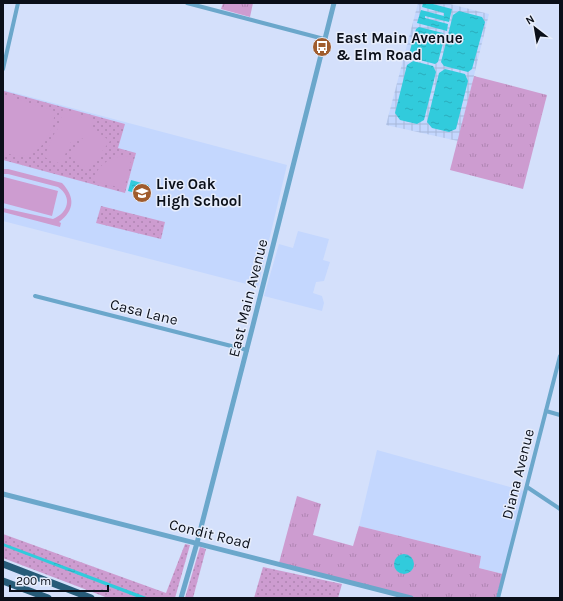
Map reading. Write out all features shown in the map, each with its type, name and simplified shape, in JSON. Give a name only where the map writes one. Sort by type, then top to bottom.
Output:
[{"type":"highway","points":[[3,564],[92,598]]},
{"type":"highway","points":[[3,581],[48,598]]},
{"type":"street","points":[[3,69],[18,3]]},
{"type":"street","points":[[187,3],[324,39]]},
{"type":"street","name":"East Main Avenue","points":[[181,598],[197,543],[247,350],[334,3]]},
{"type":"street","name":"Casa Lane","points":[[35,296],[247,350]]},
{"type":"street","name":"Diana Avenue","points":[[498,598],[560,356]]},
{"type":"street","points":[[546,411],[560,415]]},
{"type":"street","points":[[527,487],[560,509]]},
{"type":"street","name":"Condit Road","points":[[3,494],[411,598]]},
{"type":"shaded area","points":[[418,3],[446,3],[489,14],[458,141],[386,125]]},
{"type":"shaded area","name":"Live Oak High School","points":[[4,90],[287,165],[258,287],[3,221]]},
{"type":"shaded area","points":[[298,231],[329,239],[323,260],[330,262],[324,281],[316,282],[313,293],[322,296],[324,303],[322,311],[264,296],[279,244],[293,248]]},
{"type":"shaded area","points":[[377,450],[524,491],[503,574],[479,568],[480,556],[359,526]]},
{"type":"green space","points":[[223,3],[253,3],[250,17],[221,9]]},
{"type":"green space","points":[[474,76],[547,95],[523,189],[450,170]]},
{"type":"green space","points":[[4,91],[125,124],[118,148],[136,153],[125,193],[3,160]]},
{"type":"green space","points":[[8,96],[54,111],[53,125],[47,139],[36,151],[22,156],[3,152],[3,100]]},
{"type":"green space","points":[[66,110],[93,119],[91,129],[92,128],[110,141],[88,170],[70,156],[84,138],[70,143],[61,164],[44,157],[55,132],[56,133],[63,112]]},
{"type":"green space","points":[[122,156],[132,157],[125,186],[122,188],[93,181],[97,171],[103,164],[107,161]]},
{"type":"green space","points":[[3,169],[62,183],[69,193],[71,203],[68,213],[59,222],[61,223],[60,227],[3,212],[3,208],[53,219],[65,209],[67,200],[66,195],[58,187],[3,174]]},
{"type":"green space","points":[[4,177],[58,191],[52,216],[3,203]]},
{"type":"green space","points":[[101,206],[165,222],[161,239],[96,223]]},
{"type":"green space","points":[[297,496],[321,504],[313,535],[353,546],[359,526],[481,556],[479,568],[503,574],[496,598],[412,598],[279,563]]},
{"type":"green space","points":[[3,534],[166,593],[185,544],[190,545],[175,598],[108,598],[3,558]]},
{"type":"green space","points":[[200,547],[206,549],[193,598],[185,598]]},
{"type":"green space","points":[[263,567],[342,584],[338,598],[254,598]]},
{"type":"water","points":[[423,3],[429,3],[452,9],[449,22],[425,16],[425,18],[448,24],[447,31],[417,23],[421,10],[444,16],[444,13],[422,7]]},
{"type":"water","points":[[459,11],[482,17],[485,22],[472,69],[468,72],[444,66],[441,62],[453,15]]},
{"type":"water","points":[[419,27],[443,33],[445,36],[438,62],[435,64],[412,58],[409,54],[416,29]]},
{"type":"water","points":[[413,61],[433,66],[436,72],[424,120],[417,124],[400,120],[395,113],[407,65]]},
{"type":"water","points":[[445,69],[465,74],[468,81],[456,129],[449,132],[432,128],[427,122],[439,73]]},
{"type":"water","points":[[131,180],[149,185],[147,196],[128,191]]},
{"type":"water","points":[[3,543],[149,598],[139,598],[3,546]]},
{"type":"water","points":[[404,554],[411,557],[414,564],[411,571],[404,574],[397,571],[394,564],[397,557]]},
{"type":"place","name":"East Main Avenue & Elm Road","points":[[322,47]]},
{"type":"place","name":"Live Oak High School","points":[[142,193]]}]
